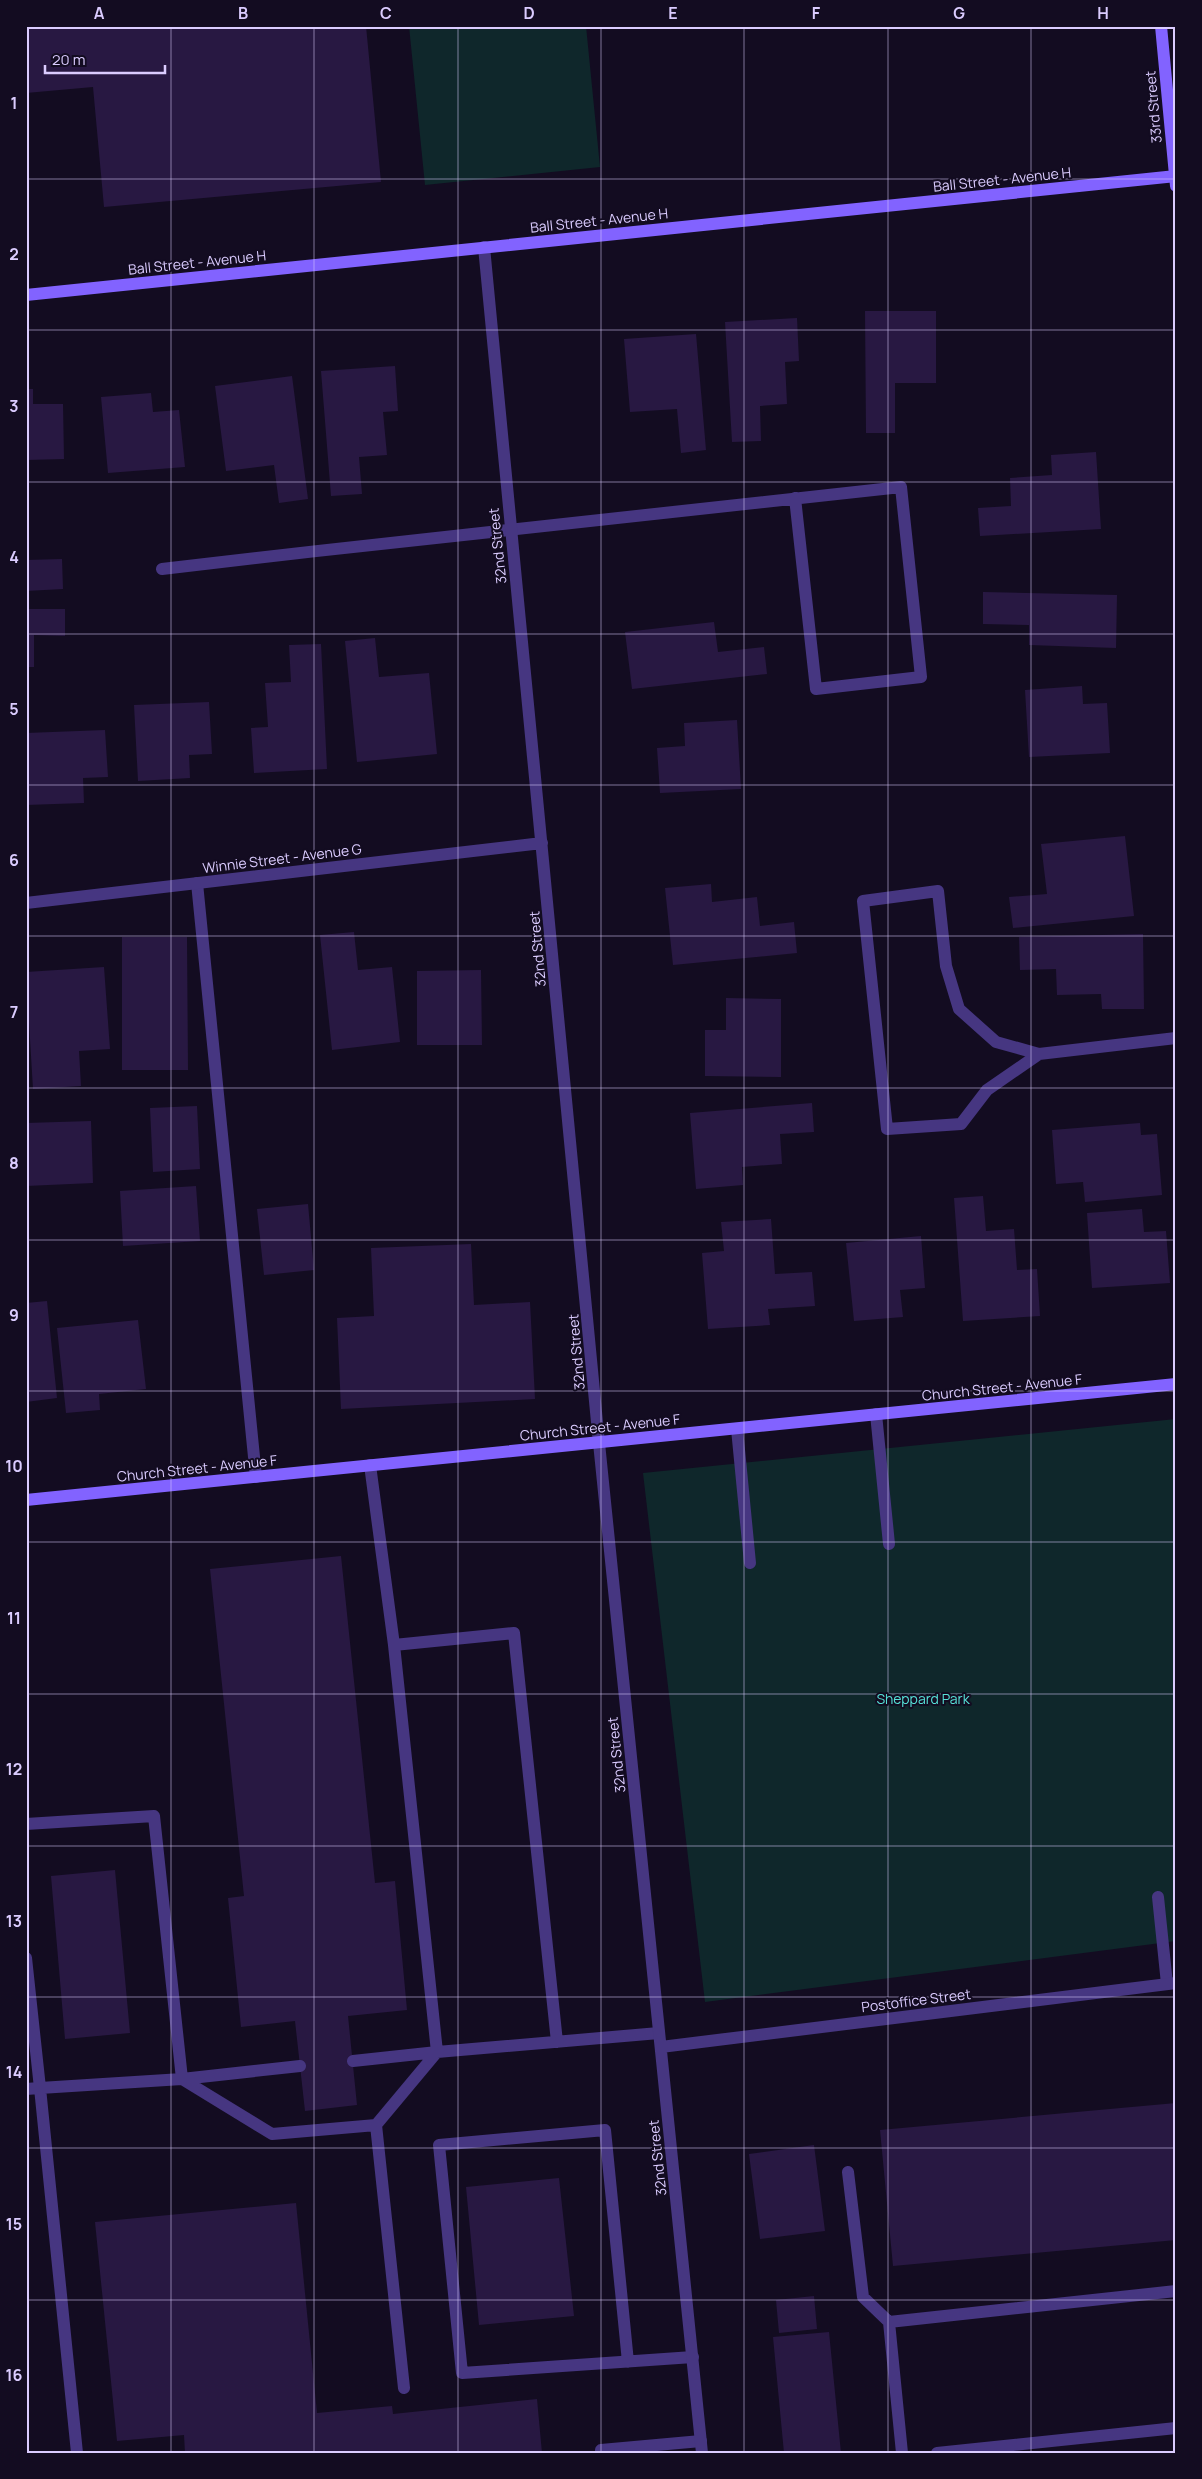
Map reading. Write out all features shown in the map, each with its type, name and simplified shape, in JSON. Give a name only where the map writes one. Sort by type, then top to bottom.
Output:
[{"type":"street","name":"33rd Street","points":[[1161,26],[1175,179]]},
{"type":"street","name":"Ball Street - Avenue H","points":[[26,295],[484,247],[1175,179]]},
{"type":"street","name":"32nd Street","points":[[484,247],[599,1442],[702,2447]]},
{"type":"street","points":[[162,568],[510,528],[795,498],[901,487],[921,677],[816,689],[795,498]]},
{"type":"street","name":"Winnie Street - Avenue G","points":[[26,902],[542,843]]},
{"type":"street","points":[[197,883],[256,1477]]},
{"type":"street","points":[[1038,1054],[987,1090],[961,1124],[887,1129],[863,901],[938,891],[946,966],[960,1009],[996,1042],[1038,1054],[1176,1038]]},
{"type":"street","name":"Church Street - Avenue F","points":[[26,1500],[1176,1384]]},
{"type":"street","points":[[876,1414],[889,1544]]},
{"type":"street","points":[[737,1429],[750,1563]]},
{"type":"street","points":[[182,2079],[272,2134],[376,2125],[437,2052],[394,1645],[370,1465]]},
{"type":"street","points":[[394,1645],[514,1633],[557,2042]]},
{"type":"street","points":[[26,1824],[154,1816],[182,2079]]},
{"type":"street","points":[[1158,1897],[1171,1983]]},
{"type":"street","points":[[26,1958],[77,2453]]},
{"type":"street","name":"Postoffice Street","points":[[661,2047],[1171,1983]]},
{"type":"street","points":[[353,2061],[659,2032]]},
{"type":"street","points":[[26,2089],[182,2079],[300,2066]]},
{"type":"street","points":[[376,2125],[404,2388]]},
{"type":"street","points":[[628,2362],[605,2130],[439,2145],[462,2373],[628,2362],[693,2357]]},
{"type":"street","points":[[848,2172],[863,2297],[890,2322],[902,2453]]},
{"type":"street","points":[[890,2322],[1176,2291]]},
{"type":"street","points":[[937,2453],[961,2452],[1176,2428]]},
{"type":"street","points":[[601,2453],[601,2450],[702,2447]]},
{"type":"green space","points":[[409,26],[586,26],[600,167],[425,185]]},
{"type":"green space","name":"Sheppard Park","points":[[1176,1419],[1176,1941],[705,2002],[643,1473]]},
{"type":"building","points":[[26,26],[366,26],[381,182],[104,207],[93,87],[26,93]]},
{"type":"building","points":[[865,311],[936,311],[936,383],[895,383],[895,433],[866,433]]},
{"type":"building","points":[[797,318],[799,361],[785,362],[787,404],[760,406],[761,441],[732,442],[725,322]]},
{"type":"building","points":[[696,334],[706,450],[681,453],[677,409],[630,412],[624,339]]},
{"type":"building","points":[[395,366],[398,411],[383,412],[387,455],[359,457],[362,494],[331,496],[321,371]]},
{"type":"building","points":[[292,376],[308,499],[279,503],[274,465],[226,471],[215,386]]},
{"type":"building","points":[[26,389],[33,389],[33,404],[63,404],[64,459],[26,460]]},
{"type":"building","points":[[151,393],[153,412],[179,410],[185,467],[108,473],[101,397]]},
{"type":"building","points":[[1096,452],[1101,529],[980,536],[978,508],[1011,506],[1010,478],[1052,475],[1051,455]]},
{"type":"building","points":[[62,559],[63,589],[26,591],[26,560]]},
{"type":"building","points":[[983,592],[1117,595],[1116,648],[1029,645],[1029,625],[983,624]]},
{"type":"building","points":[[26,609],[65,609],[65,636],[34,635],[34,667],[26,667]]},
{"type":"building","points":[[714,622],[718,652],[764,647],[767,674],[632,689],[625,632]]},
{"type":"building","points":[[375,638],[379,677],[429,673],[437,754],[357,762],[345,641]]},
{"type":"building","points":[[321,644],[327,769],[254,773],[251,728],[268,727],[265,683],[291,682],[289,645]]},
{"type":"building","points":[[1082,686],[1083,704],[1107,703],[1110,753],[1029,757],[1025,690]]},
{"type":"building","points":[[209,702],[212,754],[189,755],[190,778],[138,781],[134,705]]},
{"type":"building","points":[[737,720],[741,789],[660,793],[657,748],[685,746],[684,723]]},
{"type":"building","points":[[105,730],[108,777],[83,778],[84,803],[26,805],[26,733]]},
{"type":"building","points":[[1125,836],[1134,916],[1013,928],[1009,897],[1047,894],[1041,844]]},
{"type":"building","points":[[711,884],[712,902],[757,897],[760,926],[794,922],[797,953],[673,965],[665,888]]},
{"type":"building","points":[[354,932],[358,970],[392,967],[400,1042],[332,1050],[320,935]]},
{"type":"building","points":[[1143,934],[1144,1009],[1102,1009],[1101,994],[1057,995],[1056,969],[1020,970],[1019,937]]},
{"type":"building","points":[[122,937],[187,937],[188,1070],[122,1070]]},
{"type":"building","points":[[104,967],[110,1049],[79,1051],[81,1086],[33,1089],[26,972]]},
{"type":"building","points":[[481,970],[482,1045],[417,1045],[417,971]]},
{"type":"building","points":[[726,998],[781,999],[781,1077],[705,1076],[705,1030],[726,1030]]},
{"type":"building","points":[[812,1103],[814,1132],[780,1134],[782,1164],[742,1167],[743,1185],[696,1189],[690,1113]]},
{"type":"building","points":[[197,1106],[200,1169],[153,1172],[150,1108]]},
{"type":"building","points":[[91,1121],[93,1183],[26,1186],[26,1123]]},
{"type":"building","points":[[1140,1123],[1141,1135],[1157,1134],[1162,1195],[1085,1202],[1083,1182],[1056,1184],[1052,1130]]},
{"type":"building","points":[[196,1186],[200,1241],[123,1246],[120,1191]]},
{"type":"building","points":[[983,1196],[986,1231],[1014,1229],[1017,1270],[1037,1269],[1040,1316],[963,1321],[954,1198]]},
{"type":"building","points":[[308,1204],[314,1270],[264,1275],[257,1209]]},
{"type":"building","points":[[1142,1209],[1144,1232],[1166,1231],[1170,1283],[1092,1288],[1087,1213]]},
{"type":"building","points":[[771,1219],[775,1274],[812,1272],[815,1306],[768,1309],[770,1325],[708,1329],[702,1253],[724,1251],[721,1222]]},
{"type":"building","points":[[921,1236],[925,1288],[900,1290],[903,1317],[854,1321],[846,1243]]},
{"type":"building","points":[[471,1244],[474,1305],[530,1302],[535,1399],[341,1409],[337,1318],[374,1316],[371,1248]]},
{"type":"building","points":[[47,1301],[57,1398],[26,1402],[26,1303]]},
{"type":"building","points":[[138,1320],[146,1389],[99,1394],[100,1410],[66,1413],[57,1328]]},
{"type":"building","points":[[341,1556],[375,1883],[395,1881],[407,2010],[348,2016],[357,2105],[305,2111],[295,2021],[241,2027],[228,1898],[244,1896],[210,1569]]},
{"type":"building","points":[[115,1870],[130,2033],[65,2039],[51,1876]]},
{"type":"building","points":[[1176,2103],[1176,2240],[893,2266],[880,2130]]},
{"type":"building","points":[[814,2145],[825,2231],[760,2239],[749,2154]]},
{"type":"building","points":[[559,2178],[574,2316],[479,2325],[466,2187]]},
{"type":"building","points":[[296,2203],[317,2413],[392,2406],[393,2414],[537,2399],[542,2453],[185,2453],[184,2435],[117,2441],[95,2222]]},
{"type":"building","points":[[814,2296],[817,2329],[779,2333],[776,2300]]},
{"type":"building","points":[[829,2332],[841,2453],[784,2453],[773,2337]]}]
